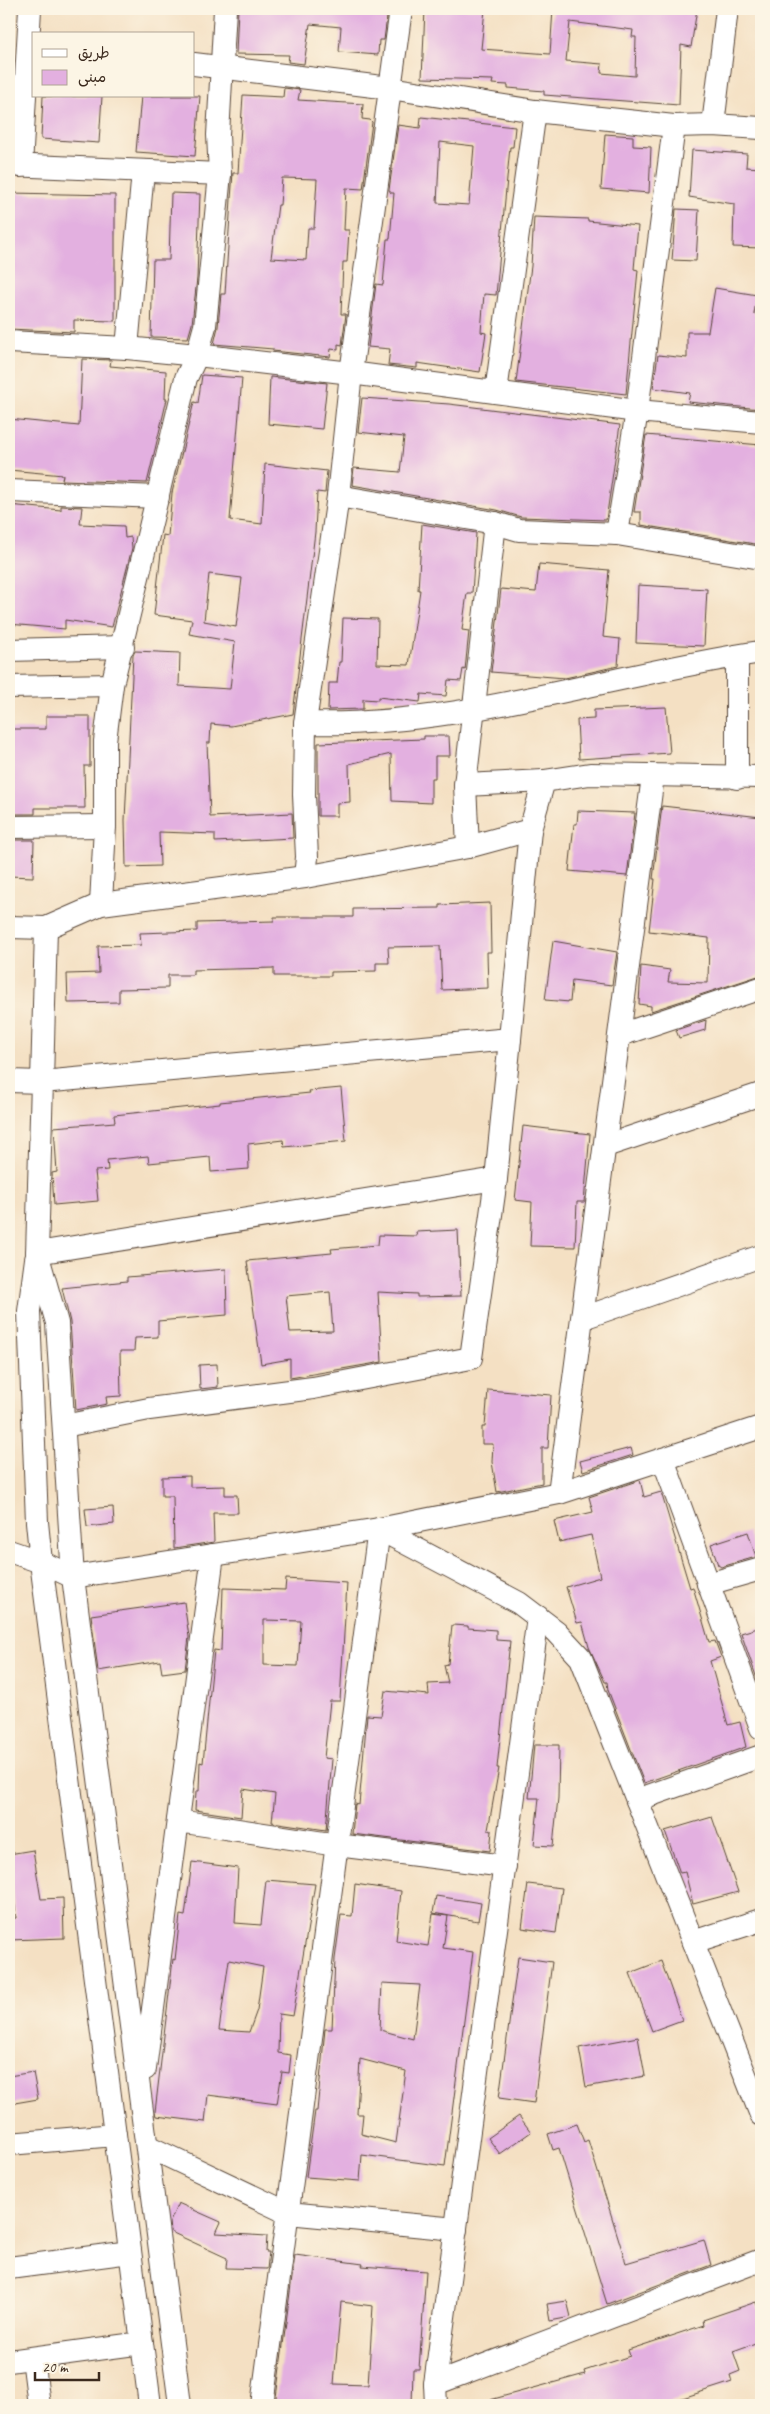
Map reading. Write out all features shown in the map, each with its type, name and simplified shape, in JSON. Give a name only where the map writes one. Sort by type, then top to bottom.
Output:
[{"type":"street","points":[[30,9],[30,40],[15,166],[220,174]]},
{"type":"street","points":[[101,904],[105,826],[105,741],[112,685],[123,647],[186,378],[197,355],[205,326],[220,174],[218,135],[225,9]]},
{"type":"street","points":[[305,877],[307,857],[304,795],[306,723],[338,496],[352,373],[401,9]]},
{"type":"street","points":[[713,125],[727,9]]},
{"type":"street","points":[[195,64],[390,88],[535,111],[674,126],[713,125],[761,128]]},
{"type":"street","points":[[496,392],[535,111]]},
{"type":"street","points":[[617,534],[637,411],[674,126]]},
{"type":"street","points":[[127,348],[143,170]]},
{"type":"street","points":[[9,342],[127,348],[197,355],[352,373],[637,411],[761,422]]},
{"type":"street","points":[[9,491],[158,498]]},
{"type":"street","points":[[338,496],[494,523],[518,530],[617,534],[761,558]]},
{"type":"street","points":[[468,847],[465,786],[475,710],[494,523]]},
{"type":"street","points":[[9,650],[123,647]]},
{"type":"street","points":[[306,723],[348,724],[475,710],[761,652]]},
{"type":"street","points":[[737,656],[737,778]]},
{"type":"street","points":[[9,687],[112,685]]},
{"type":"street","points":[[465,786],[544,781],[590,774],[761,777]]},
{"type":"street","points":[[559,1493],[653,776]]},
{"type":"street","points":[[64,1426],[149,1409],[313,1388],[471,1358],[496,1179],[530,830],[544,781]]},
{"type":"street","points":[[9,827],[105,826]]},
{"type":"street","points":[[9,927],[46,928],[101,904],[305,877],[468,847],[530,830]]},
{"type":"street","points":[[46,928],[37,1252],[19,1310],[41,1562],[150,2405]]},
{"type":"street","points":[[620,1035],[761,988]]},
{"type":"street","points":[[9,1080],[42,1082],[510,1039]]},
{"type":"street","points":[[605,1146],[761,1094]]},
{"type":"street","points":[[37,1252],[496,1179]]},
{"type":"street","points":[[37,1252],[57,1323],[73,1577],[180,2405]]},
{"type":"street","points":[[583,1318],[761,1256]]},
{"type":"street","points":[[9,1551],[41,1562],[73,1577],[379,1529],[559,1493],[761,1427]]},
{"type":"street","points":[[663,1459],[761,1728]]},
{"type":"street","points":[[379,1529],[519,1603],[556,1631],[581,1658],[693,1942],[756,2089],[761,2115]]},
{"type":"street","points":[[262,2405],[379,1529]]},
{"type":"street","points":[[141,2100],[213,1555]]},
{"type":"street","points":[[708,1584],[761,1569]]},
{"type":"street","points":[[538,1617],[435,2395],[761,2260]]},
{"type":"street","points":[[637,1800],[761,1756]]},
{"type":"street","points":[[178,1820],[337,1845],[504,1866]]},
{"type":"street","points":[[693,1942],[761,1920]]},
{"type":"street","points":[[9,2144],[115,2135]]},
{"type":"street","points":[[147,2146],[288,2213],[456,2230]]},
{"type":"street","points":[[9,2268],[130,2252]]},
{"type":"street","points":[[9,2361],[142,2343]]},
{"type":"street","points":[[33,2358],[39,2405]]},
{"type":"building","points":[[238,9],[388,9],[384,40],[379,40],[378,55],[339,52],[341,27],[310,24],[304,64],[288,62],[289,55],[236,54]]},
{"type":"building","points":[[425,9],[485,9],[481,49],[550,54],[553,9],[697,9],[691,47],[681,45],[679,105],[544,95],[544,91],[508,88],[508,85],[492,84],[493,80],[422,78]],"holes":[[[570,22],[633,30],[632,37],[636,37],[635,76],[601,73],[602,64],[566,61]]]},
{"type":"building","points":[[284,88],[300,90],[298,100],[363,104],[362,119],[372,122],[363,189],[346,188],[344,230],[349,230],[347,262],[343,262],[341,314],[346,314],[342,345],[338,344],[338,350],[331,349],[330,357],[273,351],[273,349],[214,344],[218,327],[221,294],[225,294],[233,173],[238,173],[243,95],[283,97]],"holes":[[[282,178],[317,179],[314,228],[308,228],[306,260],[271,258],[278,205],[280,205]]]},
{"type":"building","points":[[195,96],[200,96],[195,156],[136,152],[141,98],[195,98]]},
{"type":"building","points":[[43,98],[102,98],[99,143],[41,139]]},
{"type":"building","points":[[421,117],[515,127],[513,147],[510,147],[496,295],[484,294],[481,332],[486,333],[480,372],[417,363],[417,368],[388,365],[390,349],[368,347],[376,284],[383,285],[387,239],[390,239],[394,193],[391,193],[389,190],[398,125],[420,128]],"holes":[[[440,142],[474,146],[469,205],[437,203]]]},
{"type":"building","points":[[605,134],[633,136],[633,146],[651,147],[649,193],[601,189]]},
{"type":"building","points":[[692,150],[747,154],[746,167],[761,168],[761,248],[733,247],[734,204],[689,197]]},
{"type":"building","points":[[9,193],[115,195],[115,321],[74,320],[74,332],[9,329]]},
{"type":"building","points":[[171,193],[200,194],[197,278],[192,324],[188,338],[151,337],[153,260],[169,260]]},
{"type":"building","points":[[676,209],[699,210],[696,261],[672,260]]},
{"type":"building","points":[[534,217],[588,219],[588,221],[638,226],[634,269],[638,270],[626,394],[516,382],[531,266]]},
{"type":"building","points":[[715,288],[757,295],[754,314],[761,315],[757,348],[761,348],[761,409],[688,402],[690,393],[653,388],[658,355],[687,358],[687,332],[708,332]]},
{"type":"building","points":[[82,359],[111,360],[110,366],[166,371],[165,399],[167,399],[147,483],[62,480],[63,475],[9,470],[9,419],[79,426]]},
{"type":"building","points":[[202,375],[242,378],[230,520],[262,524],[265,464],[327,471],[325,493],[317,492],[315,532],[293,714],[231,726],[211,724],[210,743],[207,743],[210,817],[292,813],[293,838],[215,842],[215,834],[159,832],[160,866],[126,867],[125,820],[133,655],[135,651],[180,653],[179,686],[230,689],[235,642],[189,634],[192,620],[154,615],[163,535],[168,536],[172,493],[194,402],[198,403]],"holes":[[[209,574],[242,578],[236,627],[204,621]]]},
{"type":"building","points":[[270,377],[327,383],[322,429],[268,424]]},
{"type":"building","points":[[362,398],[449,404],[620,425],[606,520],[521,517],[497,510],[352,485],[354,468],[400,472],[404,437],[358,432]]},
{"type":"building","points":[[646,435],[761,445],[761,545],[641,525],[641,512],[634,512]]},
{"type":"building","points":[[9,505],[61,510],[61,506],[82,507],[80,524],[124,526],[125,538],[131,537],[132,548],[112,627],[65,620],[65,629],[9,624]]},
{"type":"building","points":[[422,524],[476,533],[472,593],[467,593],[462,630],[469,631],[465,670],[463,669],[461,681],[448,680],[446,696],[421,694],[420,702],[378,697],[378,700],[363,699],[363,709],[328,710],[329,683],[337,683],[339,662],[341,662],[343,618],[378,619],[377,664],[409,665],[420,590],[418,590]]},
{"type":"building","points":[[539,564],[609,570],[603,637],[620,639],[618,666],[565,678],[491,672],[501,589],[536,592]]},
{"type":"building","points":[[638,585],[707,589],[704,646],[636,643]]},
{"type":"building","points":[[666,707],[670,753],[579,759],[577,720],[594,719],[594,710]]},
{"type":"building","points":[[46,716],[90,716],[90,766],[84,766],[85,808],[35,808],[35,814],[9,814],[9,729],[46,729]]},
{"type":"building","points":[[424,736],[449,736],[450,756],[435,756],[435,778],[431,778],[431,803],[392,801],[391,754],[349,764],[350,802],[337,803],[337,816],[318,816],[318,743],[424,739]]},
{"type":"building","points":[[662,806],[761,817],[761,975],[651,1011],[651,1006],[639,1004],[641,966],[670,970],[668,982],[708,983],[709,938],[649,931]]},
{"type":"building","points":[[578,811],[635,813],[627,876],[569,871],[574,824],[577,824]]},
{"type":"building","points":[[9,840],[34,840],[33,877],[9,876]]},
{"type":"building","points":[[490,903],[491,952],[487,952],[488,988],[442,990],[440,946],[388,947],[389,963],[376,963],[376,971],[331,972],[331,976],[274,976],[274,968],[193,970],[193,975],[168,975],[168,988],[119,989],[119,1002],[68,1003],[67,974],[99,973],[98,946],[141,945],[140,933],[197,931],[197,923],[274,921],[274,917],[353,917],[353,909],[440,908],[440,905]]},
{"type":"building","points":[[553,941],[617,952],[612,985],[572,980],[570,1002],[545,1000]]},
{"type":"building","points":[[706,1020],[705,1030],[679,1038],[676,1030]]},
{"type":"building","points":[[341,1088],[346,1141],[284,1147],[283,1140],[248,1144],[249,1169],[211,1172],[210,1157],[149,1163],[148,1156],[107,1160],[108,1170],[95,1171],[98,1201],[54,1205],[52,1173],[57,1172],[54,1127],[115,1122],[114,1115],[220,1104],[220,1102]]},
{"type":"building","points":[[523,1126],[590,1134],[584,1202],[577,1202],[575,1247],[530,1246],[532,1202],[515,1200]]},
{"type":"building","points":[[458,1230],[461,1296],[417,1297],[417,1294],[378,1292],[382,1362],[290,1378],[290,1359],[261,1364],[247,1261],[332,1253],[331,1249],[378,1245],[379,1235],[417,1236],[416,1232]],"holes":[[[330,1292],[333,1331],[290,1332],[286,1296]]]},
{"type":"building","points":[[226,1269],[227,1315],[158,1321],[158,1337],[135,1338],[134,1351],[120,1351],[121,1396],[106,1397],[107,1404],[76,1410],[70,1322],[62,1288],[127,1281],[127,1277]]},
{"type":"building","points":[[217,1364],[218,1387],[200,1389],[199,1365]]},
{"type":"building","points":[[488,1390],[551,1395],[548,1448],[542,1448],[542,1483],[497,1492],[492,1462],[493,1444],[482,1444],[482,1427],[485,1427]]},
{"type":"building","points":[[631,1448],[633,1455],[583,1471],[580,1461]]},
{"type":"building","points":[[190,1476],[190,1487],[225,1486],[225,1495],[237,1495],[238,1513],[213,1513],[214,1542],[174,1548],[173,1496],[162,1496],[162,1477]]},
{"type":"building","points":[[640,1480],[644,1497],[661,1492],[690,1588],[693,1587],[709,1642],[715,1641],[721,1657],[710,1661],[728,1725],[740,1722],[746,1747],[644,1783],[608,1690],[607,1682],[605,1682],[589,1647],[582,1622],[577,1623],[566,1587],[600,1577],[591,1535],[559,1542],[554,1521],[593,1512],[589,1497]]},
{"type":"building","points":[[113,1507],[114,1524],[87,1527],[85,1509]]},
{"type":"building","points":[[748,1532],[756,1557],[721,1567],[718,1565],[711,1544]]},
{"type":"building","points":[[286,1579],[347,1583],[340,1701],[330,1701],[324,1758],[332,1759],[326,1830],[272,1822],[275,1794],[243,1789],[241,1817],[195,1810],[196,1791],[199,1791],[200,1762],[203,1763],[214,1650],[221,1651],[223,1588],[285,1590]],"holes":[[[264,1620],[301,1621],[298,1666],[264,1665]]]},
{"type":"building","points":[[184,1602],[189,1637],[185,1670],[162,1673],[160,1661],[98,1671],[91,1615]]},
{"type":"building","points":[[452,1625],[496,1630],[496,1640],[510,1641],[497,1768],[499,1768],[488,1830],[492,1831],[490,1851],[352,1834],[355,1804],[359,1805],[367,1715],[381,1716],[385,1691],[429,1695],[428,1684],[448,1683],[444,1665],[448,1664]]},
{"type":"building","points":[[761,1627],[761,1690],[741,1633]]},
{"type":"building","points":[[534,1745],[559,1745],[558,1798],[553,1846],[534,1845],[539,1798],[529,1798]]},
{"type":"building","points":[[712,1817],[738,1892],[693,1904],[685,1872],[680,1873],[665,1831]]},
{"type":"building","points":[[33,1850],[41,1899],[63,1898],[64,1938],[9,1940],[9,1919],[16,1918],[12,1878],[9,1879],[9,1854]]},
{"type":"building","points":[[192,1862],[238,1868],[235,1923],[261,1925],[266,1880],[315,1884],[293,2016],[279,2014],[278,2053],[291,2055],[289,2073],[282,2072],[277,2104],[208,2095],[205,2122],[156,2116],[173,1959],[175,1960],[180,1915],[185,1916]],"holes":[[[229,1960],[263,1967],[257,2010],[249,2032],[219,2030]]]},
{"type":"building","points":[[355,1884],[401,1891],[396,1941],[428,1946],[433,1914],[448,1916],[443,1948],[473,1952],[445,2166],[362,2155],[360,2181],[306,2177],[315,2111],[317,2111],[325,2029],[332,2029],[335,1959],[341,1915],[352,1916]],"holes":[[[382,1983],[420,1985],[413,2039],[380,2030]],[[360,2059],[406,2071],[396,2143],[361,2134],[363,2114],[357,2114]]]},
{"type":"building","points":[[528,1884],[562,1888],[556,1933],[522,1928]]},
{"type":"building","points":[[436,1896],[481,1903],[478,1921],[433,1913]]},
{"type":"building","points":[[518,1957],[552,1962],[534,2103],[499,2098]]},
{"type":"building","points":[[661,1961],[682,2020],[652,2031],[630,1973]]},
{"type":"building","points":[[638,2037],[645,2076],[586,2087],[579,2048]]},
{"type":"building","points":[[33,2072],[38,2099],[9,2104],[9,2076]]},
{"type":"building","points":[[519,2116],[531,2132],[500,2154],[488,2138]]},
{"type":"building","points":[[577,2124],[584,2142],[588,2140],[626,2263],[704,2240],[711,2265],[607,2304],[559,2148],[553,2150],[548,2134]]},
{"type":"building","points":[[178,2203],[221,2222],[216,2233],[267,2236],[266,2252],[269,2252],[267,2269],[226,2268],[227,2258],[171,2232],[170,2222]]},
{"type":"building","points":[[295,2255],[363,2264],[362,2266],[426,2271],[419,2369],[413,2369],[412,2405],[332,2403],[332,2405],[275,2405]],"holes":[[[341,2302],[373,2306],[368,2385],[334,2384]]]},
{"type":"building","points":[[567,2301],[571,2317],[550,2321],[547,2304]]},
{"type":"building","points":[[756,2302],[761,2316],[761,2341],[733,2351],[740,2371],[730,2375],[732,2382],[661,2405],[491,2405],[490,2400],[585,2374],[584,2371],[630,2356],[628,2350],[704,2325],[703,2320]]}]
